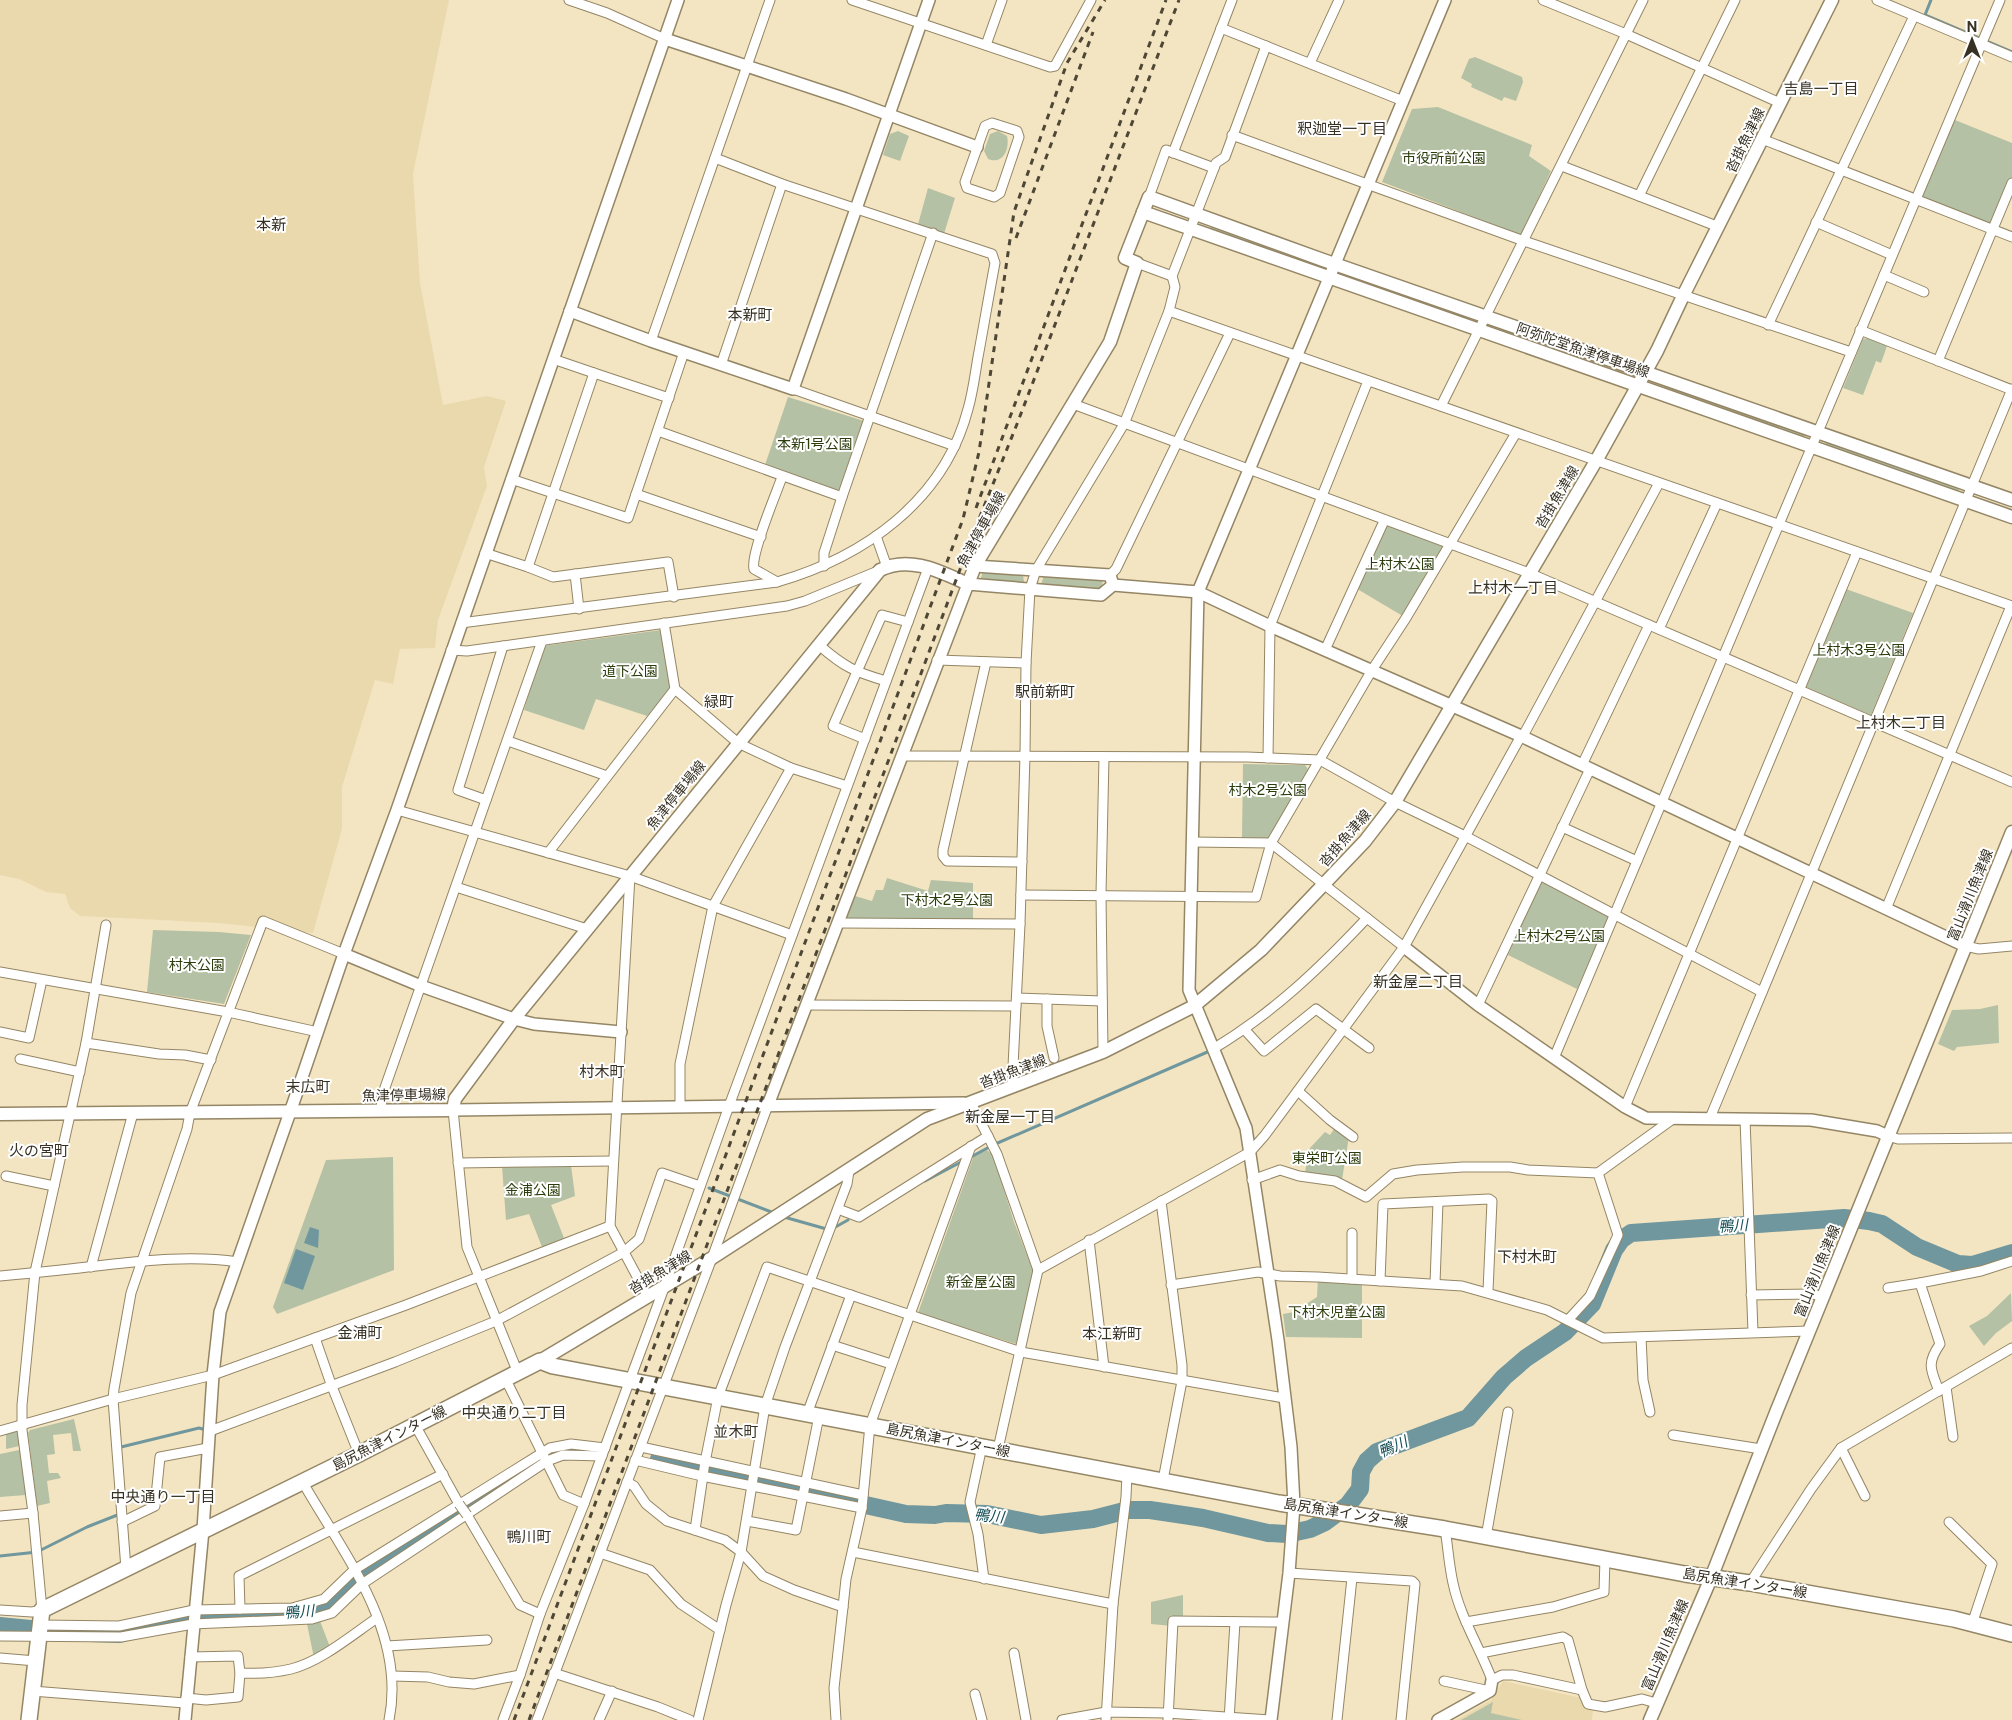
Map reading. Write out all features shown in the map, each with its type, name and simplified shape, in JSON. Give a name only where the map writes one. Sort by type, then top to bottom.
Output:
[{"type":"main road","name":"沓掛魚津線","points":[[540,1362],[712,1258],[927,1119],[1103,1052],[1194,1006],[1261,950],[1324,885],[1364,842],[1395,802],[1596,461],[1646,372],[1832,0]]},
{"type":"main road","points":[[1137,263],[1124,258],[1149,197]]},
{"type":"main road","name":"阿弥陀堂魚津停車場線","points":[[1149,197],[2012,500]]},
{"type":"main road","name":"阿弥陀堂魚津停車場線","points":[[1143,212],[2012,517]]},
{"type":"main road","name":"魚津停車場線","points":[[0,1114],[453,1110],[455,1099],[514,1019],[883,568],[908,564],[928,568],[968,584],[975,566],[1110,342],[1137,263]]},
{"type":"main road","name":"富山滑川魚津線","points":[[1650,1720],[1711,1578],[1761,1449],[2012,832]]},
{"type":"main road","name":"島尻魚津インター線","points":[[41,1624],[126,1570],[540,1362],[553,1366],[1294,1505],[1954,1619],[2012,1634]]},
{"type":"main road","points":[[29,1720],[41,1624]]},
{"type":"street","points":[[569,0],[607,13],[665,39],[977,147]]},
{"type":"street","points":[[184,1720],[203,1530],[213,1375],[220,1312],[344,954],[397,810],[678,0]]},
{"type":"street","points":[[651,341],[770,0]]},
{"type":"street","points":[[852,0],[1050,67],[1055,66],[1091,0]]},
{"type":"street","points":[[793,389],[929,0]]},
{"type":"street","points":[[986,45],[1002,0]]},
{"type":"street","points":[[1174,153],[1232,0]]},
{"type":"street","points":[[1310,63],[1339,0]]},
{"type":"street","points":[[1062,1720],[1106,1716],[1167,1716],[1270,1720],[1289,1573],[1294,1505],[1291,1447],[1278,1340],[1252,1180],[1246,1128],[1189,990],[1198,592],[1445,0]]},
{"type":"street","points":[[1440,406],[1562,166],[1643,0]]},
{"type":"street","points":[[1639,196],[1700,68],[1735,0]]},
{"type":"street","points":[[1877,0],[2012,57]]},
{"type":"street","points":[[1554,1058],[2000,0]]},
{"type":"street","points":[[1547,1],[1626,34],[1780,104]]},
{"type":"street","points":[[1768,325],[1914,16]]},
{"type":"street","points":[[1221,28],[1403,101]]},
{"type":"street","points":[[1012,1087],[1020,924],[1026,663],[1030,589],[1036,570],[1124,424],[1169,311],[1175,287],[1172,276],[1216,163],[1225,157],[1266,46]]},
{"type":"street","points":[[992,123],[1017,131],[1019,137],[1000,193],[994,197],[967,188],[965,182],[977,147],[985,126],[992,123]]},
{"type":"street","points":[[1232,135],[1524,241],[1851,352]]},
{"type":"street","points":[[1762,139],[2012,237]]},
{"type":"street","points":[[1149,197],[1166,150],[1214,168]]},
{"type":"street","points":[[462,623],[777,582],[824,566],[847,555],[876,536],[917,501],[940,475],[955,446],[968,410],[995,263],[992,254],[934,233],[782,184],[715,158]]},
{"type":"street","points":[[1562,166],[1719,227]]},
{"type":"street","points":[[1938,361],[2012,183]]},
{"type":"street","points":[[721,365],[782,184]]},
{"type":"street","points":[[1816,222],[1892,255]]},
{"type":"street","points":[[824,566],[824,553],[842,497],[934,233]]},
{"type":"street","points":[[1137,263],[1172,276]]},
{"type":"street","points":[[1884,275],[1924,292]]},
{"type":"street","points":[[570,311],[651,341],[955,446]]},
{"type":"street","points":[[1169,311],[2011,606],[1886,909]]},
{"type":"street","points":[[1710,1118],[1966,500],[2008,409],[2012,390],[1860,330]]},
{"type":"street","points":[[537,1720],[806,1004],[839,923],[937,660],[968,584],[1101,595],[1111,580],[1230,333]]},
{"type":"street","points":[[511,479],[628,518],[684,352]]},
{"type":"street","points":[[553,359],[669,398]]},
{"type":"street","points":[[528,567],[594,373]]},
{"type":"street","points":[[1268,758],[1270,626],[1368,381]]},
{"type":"street","points":[[1073,404],[1384,521],[1450,543],[1529,573],[1659,628],[1874,724],[2012,782]]},
{"type":"street","points":[[658,431],[842,497]]},
{"type":"street","points":[[1021,895],[1101,894],[1256,897],[1271,843],[1372,670],[1406,618],[1516,433]]},
{"type":"street","points":[[777,582],[754,569],[753,564],[782,477]]},
{"type":"street","points":[[1038,1270],[1250,1152],[1298,1091],[1404,948],[1521,736],[1524,734],[1659,483]]},
{"type":"street","points":[[636,494],[761,537]]},
{"type":"street","points":[[1659,628],[1717,503]]},
{"type":"street","points":[[1325,650],[1384,521]]},
{"type":"street","points":[[451,650],[467,651],[542,641],[664,624],[805,601],[883,568],[876,536]]},
{"type":"street","points":[[1626,1107],[1857,552]]},
{"type":"street","points":[[485,553],[553,577],[668,562],[674,596]]},
{"type":"street","points":[[975,566],[1036,570],[1198,592],[1270,626],[1452,704],[1965,946],[1979,949],[2012,946]]},
{"type":"street","points":[[503,1720],[540,1614],[584,1504],[928,568]]},
{"type":"street","points":[[575,574],[579,608]]},
{"type":"street","points":[[865,739],[833,726],[882,615],[908,622]]},
{"type":"street","points":[[664,624],[675,689],[738,743],[791,768],[847,786]]},
{"type":"street","points":[[1478,1005],[1562,827],[1586,767],[1649,625]]},
{"type":"street","points":[[381,1111],[382,1096],[542,641]]},
{"type":"street","points":[[819,645],[838,663],[886,681]]},
{"type":"street","points":[[486,800],[458,790],[503,646]]},
{"type":"street","points":[[937,660],[1026,663]]},
{"type":"street","points":[[986,662],[943,856],[947,861],[1022,862]]},
{"type":"street","points":[[548,853],[675,689]]},
{"type":"street","points":[[508,741],[607,776]]},
{"type":"street","points":[[902,756],[1025,755],[1320,760],[1395,802],[1465,836],[1762,992]]},
{"type":"street","points":[[1103,1052],[1101,894],[1104,757]]},
{"type":"street","points":[[680,1107],[680,1064],[713,906],[791,768]]},
{"type":"street","points":[[397,810],[630,876],[792,935]]},
{"type":"street","points":[[1562,827],[1637,861]]},
{"type":"street","points":[[1192,842],[1271,843],[1478,1005],[1626,1107],[1646,1118],[1811,1120],[1877,1131],[1898,1139],[2012,1138]]},
{"type":"street","points":[[630,876],[610,1226],[648,1297]]},
{"type":"street","points":[[456,886],[587,929]]},
{"type":"street","points":[[1213,1049],[1245,1030],[1293,992],[1322,966],[1367,918]]},
{"type":"street","points":[[126,1570],[113,1399],[131,1293],[190,1113],[263,921],[421,986],[514,1019],[534,1024],[621,1032]]},
{"type":"street","points":[[839,923],[1020,924]]},
{"type":"street","points":[[41,1624],[33,1513],[22,1426],[22,1405],[35,1272],[80,1072],[106,925]]},
{"type":"street","points":[[0,972],[228,1012],[318,1032]]},
{"type":"street","points":[[0,1032],[29,1038],[42,980]]},
{"type":"street","points":[[806,1004],[1017,1002],[1047,1000],[1102,1001]]},
{"type":"street","points":[[1047,1000],[1047,1026],[1054,1058]]},
{"type":"street","points":[[1245,1030],[1264,1050],[1316,1009],[1369,1048]]},
{"type":"street","points":[[86,1042],[211,1060]]},
{"type":"street","points":[[20,1059],[80,1072]]},
{"type":"street","points":[[1298,1091],[1330,1120],[1353,1137]]},
{"type":"street","points":[[584,1504],[563,1495],[544,1457],[512,1376],[496,1321],[467,1247],[453,1110],[971,1103],[997,1154],[1038,1270],[998,1449]]},
{"type":"street","points":[[91,1267],[133,1113]]},
{"type":"street","points":[[1252,1180],[1280,1170],[1299,1176],[1335,1181],[1366,1197],[1393,1174],[1417,1170],[1510,1167],[1528,1170],[1598,1173],[1674,1118]]},
{"type":"street","points":[[1745,1119],[1752,1332]]},
{"type":"street","points":[[838,1209],[859,1217],[988,1136]]},
{"type":"street","points":[[836,1720],[834,1688],[846,1579],[862,1508],[870,1425],[971,1146]]},
{"type":"street","points":[[458,1163],[614,1161]]},
{"type":"street","points":[[698,1720],[741,1552],[765,1406],[785,1347],[848,1184],[849,1171]]},
{"type":"street","points":[[210,1431],[331,1384],[396,1362],[496,1321],[624,1252],[640,1238],[662,1172],[700,1186]]},
{"type":"street","points":[[1568,1320],[1590,1296],[1618,1235],[1598,1173]]},
{"type":"street","points":[[6,1176],[54,1186]]},
{"type":"street","points":[[1380,1281],[1383,1204],[1489,1198],[1492,1201],[1488,1292]]},
{"type":"street","points":[[1161,1201],[1182,1365],[1182,1381],[1163,1480]]},
{"type":"street","points":[[1435,1283],[1438,1202]]},
{"type":"street","points":[[0,1431],[113,1399],[213,1375],[479,1278],[610,1226]]},
{"type":"street","points":[[1352,1233],[1352,1279]]},
{"type":"street","points":[[1089,1240],[1104,1367]]},
{"type":"street","points":[[0,1276],[142,1262],[214,1260],[238,1262]]},
{"type":"street","points":[[1888,1288],[1981,1272],[2012,1261]]},
{"type":"street","points":[[695,1530],[703,1469],[718,1397],[767,1267],[1020,1352],[1284,1398]]},
{"type":"street","points":[[1171,1285],[1258,1272],[1280,1276],[1435,1283],[1462,1286],[1547,1310],[1603,1338],[1809,1331]]},
{"type":"street","points":[[1920,1283],[1940,1344],[1933,1354],[1930,1365],[1942,1389],[1953,1437]]},
{"type":"street","points":[[1751,1296],[1813,1294],[1823,1297]]},
{"type":"street","points":[[747,1521],[796,1530],[805,1483],[813,1415],[832,1345],[850,1295]]},
{"type":"street","points":[[1640,1337],[1643,1380],[1650,1412]]},
{"type":"street","points":[[315,1338],[359,1454]]},
{"type":"street","points":[[832,1345],[891,1364]]},
{"type":"street","points":[[1750,1583],[1811,1489],[1841,1448],[2012,1348]]},
{"type":"street","points":[[1486,1537],[1508,1412]]},
{"type":"street","points":[[415,1425],[459,1504],[520,1605],[540,1614]]},
{"type":"street","points":[[1673,1435],[1761,1449]]},
{"type":"street","points":[[0,1610],[32,1612],[41,1624],[120,1637],[194,1616],[312,1619],[332,1613],[362,1583],[544,1457],[550,1448],[571,1444],[603,1452]]},
{"type":"street","points":[[982,1446],[970,1502],[978,1534],[984,1579]]},
{"type":"street","points":[[641,1447],[752,1486],[862,1508]]},
{"type":"street","points":[[122,1522],[155,1506],[160,1457],[208,1448]]},
{"type":"street","points":[[1841,1448],[1865,1496]]},
{"type":"street","points":[[0,1636],[41,1624],[119,1626],[240,1609],[292,1608],[324,1599],[354,1571],[544,1457]]},
{"type":"street","points":[[635,1460],[703,1469],[754,1472],[863,1495]]},
{"type":"street","points":[[240,1609],[239,1576],[443,1474]]},
{"type":"street","points":[[1106,1716],[1113,1604],[1127,1474]]},
{"type":"street","points":[[302,1481],[362,1583],[378,1618],[387,1646],[392,1676],[389,1720]]},
{"type":"street","points":[[627,1482],[634,1486],[646,1504],[666,1521],[725,1540],[741,1552],[763,1576],[794,1590],[843,1607]]},
{"type":"street","points":[[0,1516],[33,1513]]},
{"type":"street","points":[[1948,1522],[1992,1564],[1972,1624]]},
{"type":"street","points":[[1446,1530],[1453,1584],[1466,1622],[1481,1652],[1491,1686]]},
{"type":"street","points":[[853,1552],[1113,1604]]},
{"type":"street","points":[[600,1553],[650,1570],[681,1604],[720,1630]]},
{"type":"street","points":[[1466,1622],[1552,1607],[1604,1592],[1605,1558]]},
{"type":"street","points":[[1289,1573],[1412,1582],[1415,1584],[1401,1720]]},
{"type":"street","points":[[1337,1720],[1352,1578]]},
{"type":"street","points":[[240,1673],[264,1674],[292,1669],[311,1662],[378,1618]]},
{"type":"street","points":[[1167,1716],[1173,1621],[1282,1622]]},
{"type":"street","points":[[1229,1718],[1235,1622]]},
{"type":"street","points":[[1481,1652],[1563,1637],[1568,1640],[1582,1690],[1588,1704],[1606,1707],[1642,1699],[1656,1703]]},
{"type":"street","points":[[387,1646],[487,1640]]},
{"type":"street","points":[[1014,1653],[1026,1720]]},
{"type":"street","points":[[32,1691],[186,1701],[238,1697],[240,1673],[238,1656],[190,1657]]},
{"type":"street","points":[[0,1658],[36,1661]]},
{"type":"street","points":[[554,1673],[658,1707],[690,1720]]},
{"type":"street","points":[[392,1676],[428,1677],[449,1682],[474,1684],[520,1675]]},
{"type":"street","points":[[1438,1720],[1491,1686],[1502,1675],[1513,1675],[1582,1690]]},
{"type":"street","points":[[1444,1681],[1491,1686]]},
{"type":"street","points":[[598,1720],[612,1692]]},
{"type":"street","points":[[975,1694],[982,1720]]},
{"type":"shaded area","points":[[0,0],[449,0],[413,174],[420,283],[443,405],[487,396],[506,401],[484,467],[487,486],[438,620],[435,648],[400,649],[393,684],[375,680],[342,787],[342,829],[313,933],[219,923],[80,916],[70,908],[65,894],[46,892],[19,879],[0,875]]},
{"type":"shaded area","points":[[1503,1681],[1582,1698],[1584,1706],[1593,1711],[1592,1720],[1456,1720],[1491,1700]]},
{"type":"green space","points":[[1475,57],[1522,77],[1523,82],[1516,101],[1504,97],[1502,101],[1471,87],[1472,84],[1461,78],[1469,59]]},
{"type":"green space","name":"市役所前公園","points":[[1438,107],[1532,145],[1529,156],[1551,171],[1521,235],[1382,182],[1412,109]]},
{"type":"green space","points":[[1950,118],[2012,143],[2012,183],[1993,230],[1916,199]]},
{"type":"green space","points":[[898,131],[909,136],[900,161],[883,155],[890,134]]},
{"type":"green space","points":[[998,131],[1007,136],[1006,151],[998,160],[988,159],[984,151],[990,134]]},
{"type":"green space","points":[[928,188],[955,198],[943,237],[917,228]]},
{"type":"green space","points":[[1211,225],[1317,265],[1316,268],[1210,230]]},
{"type":"green space","points":[[1349,274],[1469,316],[1467,322],[1347,277]]},
{"type":"green space","points":[[1500,326],[1573,352],[1581,358],[1623,373],[1623,376],[1498,332]]},
{"type":"green space","points":[[1867,338],[1887,346],[1881,363],[1876,361],[1863,395],[1843,388],[1863,339]]},
{"type":"green space","points":[[1665,384],[1805,433],[1804,439],[1724,412],[1711,404],[1664,387]]},
{"type":"green space","name":"本新1号公園","points":[[788,397],[864,421],[840,491],[765,465]]},
{"type":"green space","points":[[1827,441],[1959,488],[1958,493],[1825,446]]},
{"type":"green space","name":"上村木公園","points":[[1384,521],[1450,543],[1406,618],[1354,587]]},
{"type":"green space","points":[[983,572],[1023,575],[1024,582],[980,580]]},
{"type":"green space","points":[[1044,576],[1103,580],[1101,589],[1041,584]]},
{"type":"green space","name":"上村木3号公園","points":[[1846,589],[1913,613],[1871,715],[1806,687]]},
{"type":"green space","name":"道下公園","points":[[661,630],[671,689],[647,716],[596,699],[584,730],[524,710],[543,646]]},
{"type":"green space","name":"村木2号公園","points":[[1243,764],[1305,765],[1310,772],[1269,838],[1242,838]]},
{"type":"green space","name":"下村木2号公園","points":[[887,878],[928,891],[931,880],[973,883],[973,919],[846,918],[855,896],[872,901],[876,890],[883,890]]},
{"type":"green space","name":"上村木2号公園","points":[[1541,882],[1609,917],[1577,989],[1508,955]]},
{"type":"green space","name":"村木公園","points":[[153,930],[251,935],[224,1004],[147,992]]},
{"type":"green space","points":[[1998,1005],[1999,1043],[1957,1047],[1954,1051],[1938,1044],[1952,1010],[1980,1009]]},
{"type":"green space","name":"東栄町公園","points":[[1338,1123],[1350,1130],[1342,1180],[1305,1172],[1310,1148],[1325,1132],[1330,1135]]},
{"type":"green space","name":"新金屋公園","points":[[987,1150],[993,1155],[1014,1222],[1034,1273],[1016,1344],[918,1313],[974,1155]]},
{"type":"green space","points":[[393,1157],[394,1270],[277,1314],[273,1307],[326,1160]]},
{"type":"green space","name":"金浦公園","points":[[571,1165],[575,1196],[551,1205],[564,1238],[542,1247],[529,1214],[506,1220],[502,1166]]},
{"type":"green space","name":"下村木児童公園","points":[[1318,1277],[1362,1280],[1362,1338],[1286,1337],[1283,1314],[1294,1312],[1317,1297]]},
{"type":"green space","points":[[2011,1293],[2012,1321],[1996,1333],[1984,1346],[1969,1326],[1987,1316]]},
{"type":"green space","points":[[74,1419],[81,1451],[73,1451],[71,1433],[53,1435],[55,1454],[47,1455],[49,1473],[58,1473],[61,1478],[47,1481],[50,1503],[37,1506],[28,1433],[30,1430]]},
{"type":"green space","points":[[22,1430],[24,1445],[6,1449],[6,1434]]},
{"type":"green space","points":[[24,1449],[26,1495],[0,1497],[0,1454]]},
{"type":"green space","points":[[1183,1595],[1183,1621],[1172,1626],[1151,1624],[1151,1602]]},
{"type":"green space","points":[[320,1621],[330,1647],[314,1658],[307,1624]]},
{"type":"green space","points":[[1493,1702],[1491,1713],[1522,1720],[1461,1720]]},
{"type":"water","points":[[310,1227],[319,1230],[318,1248],[304,1243]]},
{"type":"water","points":[[296,1249],[315,1256],[303,1290],[284,1283]]},
{"type":"waterway","points":[[1931,0],[1925,15],[2012,52]]},
{"type":"waterway","points":[[969,1158],[993,1145],[1212,1050]]},
{"type":"waterway","points":[[925,1181],[963,1161]]},
{"type":"waterway","points":[[709,1188],[774,1213]]},
{"type":"waterway","points":[[784,1217],[830,1230],[848,1220]]},
{"type":"waterway","name":"鴨川","points":[[659,1459],[906,1514],[987,1514],[1041,1525],[1093,1519],[1128,1510],[1150,1510],[1203,1518],[1268,1533],[1287,1534],[1310,1529],[1325,1522],[1348,1505],[1360,1489],[1361,1472],[1367,1461],[1377,1452],[1468,1418],[1504,1377],[1526,1358],[1565,1332],[1592,1304],[1614,1250],[1621,1240],[1631,1233],[1844,1218],[1882,1224],[1917,1247],[1958,1264],[1972,1265],[2012,1253]]},
{"type":"waterway","points":[[117,1448],[199,1428],[206,1430]]},
{"type":"waterway","name":"鴨川","points":[[0,1626],[61,1632],[119,1634],[176,1619],[292,1615],[317,1612],[333,1605],[369,1572],[553,1453],[582,1449]]},
{"type":"waterway","points":[[0,1556],[37,1552],[87,1527],[120,1514]]},
{"type":"railway","points":[[514,1720],[963,519],[979,452],[1014,212],[1067,63],[1105,0]]},
{"type":"railway","points":[[976,508],[1166,0]]},
{"type":"railway","points":[[529,1720],[977,524],[1179,0]]},
{"type":"railway","points":[[1016,238],[1093,32]]},
{"type":"district","name":"吉島一丁目","points":[[1821,89]]},
{"type":"district","name":"釈迦堂一丁目","points":[[1342,129]]},
{"type":"district","name":"本新","points":[[271,225]]},
{"type":"district","name":"本新町","points":[[750,315]]},
{"type":"district","name":"上村木一丁目","points":[[1513,588]]},
{"type":"district","name":"駅前新町","points":[[1045,692]]},
{"type":"district","name":"緑町","points":[[719,702]]},
{"type":"district","name":"上村木二丁目","points":[[1901,723]]},
{"type":"district","name":"新金屋二丁目","points":[[1418,982]]},
{"type":"district","name":"村木町","points":[[602,1072]]},
{"type":"district","name":"末広町","points":[[308,1087]]},
{"type":"district","name":"新金屋一丁目","points":[[1010,1117]]},
{"type":"district","name":"火の宮町","points":[[39,1151]]},
{"type":"district","name":"下村木町","points":[[1527,1257]]},
{"type":"district","name":"金浦町","points":[[360,1333]]},
{"type":"district","name":"本江新町","points":[[1112,1334]]},
{"type":"district","name":"中央通り二丁目","points":[[514,1413]]},
{"type":"district","name":"並木町","points":[[736,1432]]},
{"type":"district","name":"中央通り一丁目","points":[[163,1497]]},
{"type":"district","name":"鴨川町","points":[[529,1537]]}]
